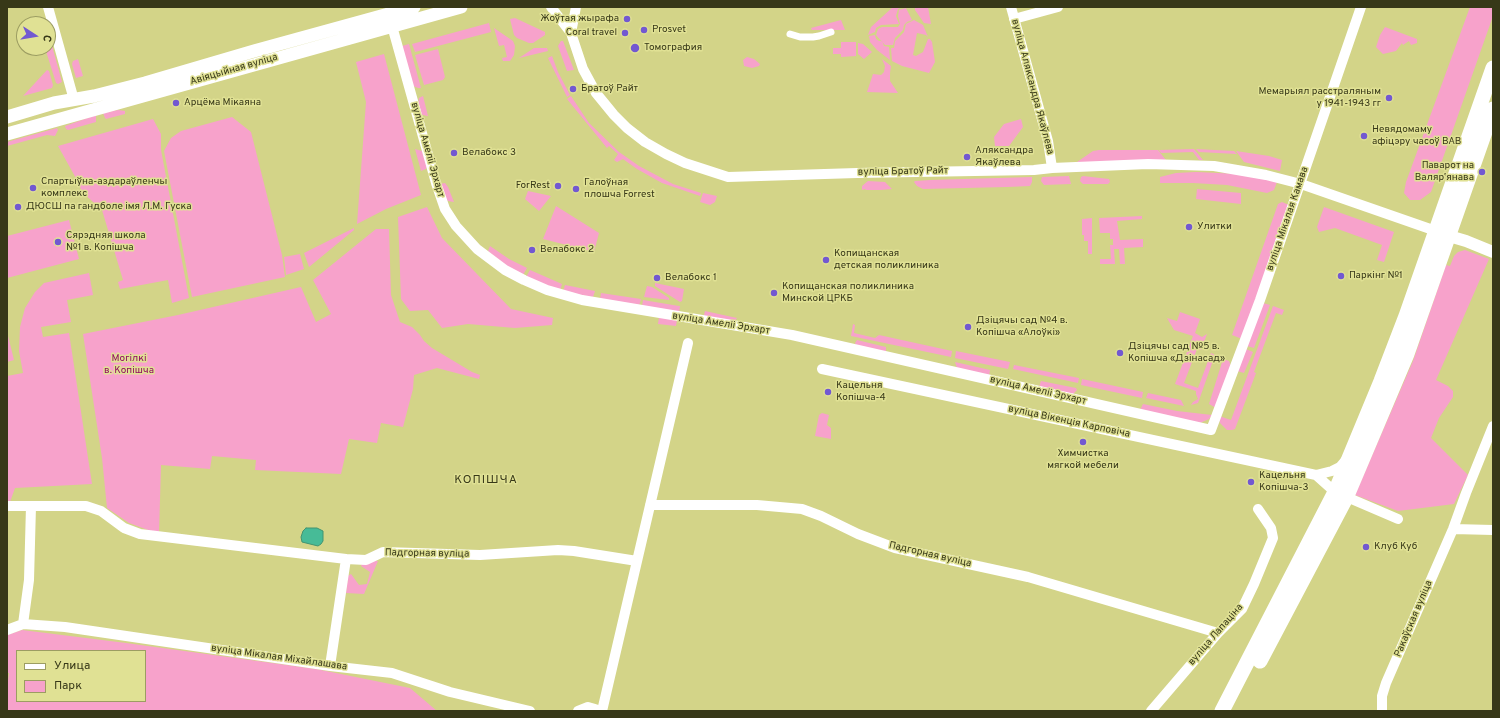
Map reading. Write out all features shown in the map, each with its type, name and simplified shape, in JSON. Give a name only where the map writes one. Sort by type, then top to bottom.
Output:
[{"type":"main road","points":[[7,116],[54,103],[74,100],[145,83],[414,7]]},
{"type":"main road","name":"Авіяцыйная вуліца","points":[[7,134],[461,7]]},
{"type":"main road","points":[[1442,234],[1493,68]]},
{"type":"main road","points":[[74,100],[78,114]]},
{"type":"main road","points":[[1233,711],[1341,495],[1356,458],[1381,381],[1493,109]]},
{"type":"main road","points":[[1222,711],[1341,495]]},
{"type":"street","points":[[48,7],[74,100]]},
{"type":"street","points":[[551,7],[571,33]]},
{"type":"street","points":[[571,33],[576,7]]},
{"type":"street","name":"вуліца Аляксандра Якаўлева","points":[[1010,7],[1048,141],[1052,168]]},
{"type":"street","points":[[1014,19],[1058,7]]},
{"type":"street","name":"вуліца Мікалая Камава","points":[[1211,430],[1301,184],[1362,7]]},
{"type":"street","name":"вуліца Амеліі Эрхарт","points":[[392,26],[436,183],[447,212],[466,238],[477,249],[499,266],[524,280],[547,290],[582,300],[792,336],[1211,430]]},
{"type":"street","points":[[790,34],[800,37],[812,37],[831,32]]},
{"type":"street","name":"вуліца Братоў Райт","points":[[571,33],[583,69],[592,86],[602,100],[627,128],[645,142],[666,154],[685,163],[728,177],[865,172],[1034,170],[1148,164],[1214,166],[1266,175],[1301,184],[1442,234]]},
{"type":"street","points":[[1442,234],[1466,241],[1493,252]]},
{"type":"street","points":[[602,711],[688,344]]},
{"type":"street","name":"вуліца Вікенція Карповіча","points":[[822,369],[1316,475]]},
{"type":"street","name":"Ракаўская вуліца","points":[[1382,711],[1382,696],[1386,684],[1453,529],[1493,426]]},
{"type":"street","points":[[1316,475],[1332,471],[1356,458]]},
{"type":"street","points":[[1316,475],[1341,495],[1398,518]]},
{"type":"street","name":"Падгорная вуліца","points":[[650,505],[757,505],[802,509],[822,516],[858,534],[895,548],[1028,577],[1218,633]]},
{"type":"street","name":"Падгорная вуліца","points":[[7,506],[86,506],[101,512],[124,528],[140,534],[346,559],[366,560],[383,552],[480,555],[558,550],[637,561]]},
{"type":"street","points":[[7,630],[23,624],[29,580],[31,506]]},
{"type":"street","name":"вуліца Лапаціна","points":[[1150,711],[1218,633],[1242,609],[1273,538],[1271,528],[1258,509]]},
{"type":"street","points":[[1453,529],[1493,530]]},
{"type":"street","points":[[330,666],[346,559]]},
{"type":"street","name":"вуліца Мікалая Міхайлашава","points":[[23,624],[65,627],[330,666],[392,673],[437,688],[530,711]]},
{"type":"street","points":[[578,711],[588,707],[599,711]]},
{"type":"green space","points":[[893,7],[902,7],[898,9],[896,16],[899,24],[881,25],[876,28],[875,32],[868,35],[871,27]]},
{"type":"green space","points":[[915,7],[928,7],[931,24],[924,23],[915,10]]},
{"type":"green space","points":[[1470,7],[1493,7],[1493,16],[1431,192],[1420,200],[1410,200],[1404,193],[1406,182]]},
{"type":"green space","points":[[906,8],[912,20],[904,25],[903,30],[895,38],[893,45],[885,45],[876,35],[878,29],[882,27],[898,27],[900,24],[898,16],[899,10]]},
{"type":"green space","points":[[515,18],[545,32],[545,35],[533,43],[517,38],[514,35],[510,19]]},
{"type":"green space","points":[[841,20],[845,30],[812,30],[811,28]]},
{"type":"green space","points":[[914,20],[923,25],[928,37],[917,33],[913,55],[916,56],[923,52],[928,39],[932,42],[935,62],[929,73],[902,66],[892,61],[891,48],[894,48],[895,41],[904,32],[906,24]]},
{"type":"green space","points":[[489,23],[491,32],[415,52],[412,44]]},
{"type":"green space","points":[[1385,27],[1417,39],[1417,43],[1411,45],[1409,41],[1403,45],[1402,43],[1396,51],[1383,54],[1376,47],[1380,35]]},
{"type":"green space","points":[[494,28],[513,41],[515,46],[514,55],[510,61],[503,61],[502,58],[507,57],[504,45],[499,46]]},
{"type":"green space","points":[[875,35],[876,39],[882,41],[884,46],[889,47],[890,60],[877,50],[870,42],[869,36]]},
{"type":"green space","points":[[561,41],[563,41],[574,70],[567,71],[558,46]]},
{"type":"green space","points":[[841,42],[856,42],[856,56],[841,57],[841,54],[833,54],[833,48],[841,48]]},
{"type":"green space","points":[[858,43],[863,44],[872,52],[864,59],[858,54]]},
{"type":"green space","points":[[409,44],[421,88],[413,86],[402,46]]},
{"type":"green space","points":[[534,48],[547,48],[548,51],[519,58]]},
{"type":"green space","points":[[438,49],[445,77],[443,80],[424,85],[415,55]]},
{"type":"green space","points":[[384,54],[421,195],[386,209],[357,224],[366,102],[356,62]]},
{"type":"green space","points":[[48,56],[55,56],[62,82],[58,84],[56,83]]},
{"type":"green space","points":[[552,56],[558,72],[570,95],[567,97],[548,58]]},
{"type":"green space","points":[[747,57],[754,59],[760,64],[759,66],[752,68],[744,66],[743,60]]},
{"type":"green space","points":[[78,59],[83,76],[76,78],[72,64],[73,61]]},
{"type":"green space","points":[[882,59],[891,66],[890,81],[898,93],[867,92],[873,74],[881,75],[884,72],[885,66]]},
{"type":"green space","points":[[47,70],[49,71],[53,85],[52,88],[23,96]]},
{"type":"green space","points":[[423,96],[428,116],[420,114],[418,105],[419,98]]},
{"type":"green space","points":[[571,96],[589,123],[619,152],[639,166],[673,184],[701,193],[700,196],[662,183],[623,159],[617,162],[614,160],[618,154],[609,146],[607,148],[567,99]]},
{"type":"green space","points":[[118,110],[125,111],[125,114],[106,119],[103,113]]},
{"type":"green space","points":[[96,115],[96,122],[68,130],[66,129],[65,126]]},
{"type":"green space","points":[[232,117],[251,132],[282,255],[285,277],[192,297],[164,151],[171,138],[181,131]]},
{"type":"green space","points":[[153,119],[161,134],[161,150],[189,298],[172,303],[168,280],[120,289],[118,282],[123,280],[102,210],[82,192],[58,146]]},
{"type":"green space","points":[[1021,119],[1023,127],[1009,146],[995,146],[994,137],[1004,124]]},
{"type":"green space","points":[[57,128],[58,130],[55,136],[47,135],[7,146],[7,142]]},
{"type":"green space","points":[[415,149],[422,151],[427,167],[426,169],[421,171]]},
{"type":"green space","points":[[1194,149],[1203,160],[1199,160],[1193,152],[1161,153],[1159,150]]},
{"type":"green space","points":[[1196,149],[1234,151],[1237,154],[1199,152]]},
{"type":"green space","points":[[1158,150],[1166,160],[1080,165],[1077,162],[1093,151]]},
{"type":"green space","points":[[1236,151],[1269,156],[1282,160],[1280,171],[1244,162]]},
{"type":"green space","points":[[1196,172],[1240,174],[1277,182],[1274,190],[1267,193],[1227,185],[1160,183],[1160,177],[1176,173]]},
{"type":"green space","points":[[1069,176],[1071,184],[1044,185],[1041,181],[1042,177]]},
{"type":"green space","points":[[1032,177],[1030,186],[1007,187],[923,189],[917,186],[914,182],[930,180]]},
{"type":"green space","points":[[1081,177],[1109,179],[1110,182],[1108,184],[1083,184],[1080,181]]},
{"type":"green space","points":[[868,181],[885,182],[892,189],[862,190],[862,186]]},
{"type":"green space","points":[[445,183],[454,202],[446,199],[440,184]]},
{"type":"green space","points":[[1197,189],[1241,193],[1241,204],[1196,199]]},
{"type":"green space","points":[[528,191],[551,196],[539,211],[525,199]]},
{"type":"green space","points":[[703,193],[717,196],[715,202],[710,205],[700,202]]},
{"type":"green space","points":[[1282,202],[1289,205],[1242,339],[1232,335],[1278,204]]},
{"type":"green space","points":[[556,206],[599,233],[594,252],[543,239]]},
{"type":"green space","points":[[427,207],[442,238],[511,309],[553,318],[552,325],[515,328],[468,324],[442,328],[428,310],[410,311],[401,299],[398,217]]},
{"type":"green space","points":[[1324,207],[1394,232],[1384,262],[1377,260],[1382,245],[1335,228],[1319,232],[1317,227]]},
{"type":"green space","points":[[1142,216],[1142,219],[1117,221],[1120,240],[1143,239],[1143,247],[1124,248],[1125,264],[1120,264],[1119,249],[1114,249],[1115,264],[1100,264],[1100,259],[1111,259],[1110,245],[1113,245],[1113,239],[1110,239],[1110,233],[1100,233],[1099,218]]},
{"type":"green space","points":[[1092,218],[1092,254],[1088,254],[1088,241],[1084,241],[1084,235],[1082,235],[1082,219]]},
{"type":"green space","points":[[69,220],[79,259],[7,278],[7,236]]},
{"type":"green space","points":[[354,228],[354,230],[309,267],[304,253]]},
{"type":"green space","name":"Могілкі в. Копішча","points":[[376,229],[389,229],[391,295],[400,322],[412,327],[432,348],[472,372],[480,375],[479,379],[437,368],[414,375],[413,389],[403,427],[381,423],[377,443],[349,439],[341,474],[255,470],[256,460],[212,456],[210,469],[161,465],[159,534],[129,523],[107,508],[102,458],[83,334],[178,315],[301,287],[316,322],[331,314],[313,280]]},
{"type":"green space","points":[[490,246],[509,259],[527,268],[523,275],[505,265],[488,251]]},
{"type":"green space","points":[[1465,250],[1489,259],[1436,380],[1448,386],[1453,391],[1453,397],[1439,418],[1431,438],[1468,475],[1454,504],[1398,511],[1355,495],[1413,361],[1446,265],[1450,266],[1454,256],[1458,252]]},
{"type":"green space","points":[[300,254],[304,269],[286,275],[284,257]]},
{"type":"green space","points":[[530,270],[562,284],[560,291],[526,277]]},
{"type":"green space","points":[[89,273],[93,295],[67,300],[71,322],[41,327],[43,337],[69,333],[92,484],[15,488],[10,502],[7,502],[7,376],[23,373],[19,351],[20,327],[25,308],[35,292],[44,283]]},
{"type":"green space","points":[[655,283],[684,289],[682,301],[680,302],[655,286]]},
{"type":"green space","points":[[565,285],[595,291],[593,297],[563,292]]},
{"type":"green space","points":[[647,286],[652,287],[669,298],[669,300],[644,297]]},
{"type":"green space","points":[[601,293],[641,299],[639,306],[600,299]]},
{"type":"green space","points":[[643,300],[680,306],[679,313],[642,306]]},
{"type":"green space","points":[[1263,303],[1270,305],[1254,348],[1247,346]]},
{"type":"green space","points":[[1273,306],[1284,310],[1282,315],[1276,313],[1235,429],[1227,430],[1220,423],[1219,416],[1231,420]]},
{"type":"green space","points":[[705,311],[737,318],[735,321],[706,318],[704,315]]},
{"type":"green space","points":[[1180,312],[1200,319],[1195,333],[1202,337],[1207,334],[1201,350],[1197,349],[1184,383],[1198,388],[1211,353],[1215,355],[1198,403],[1191,405],[1198,399],[1196,391],[1175,384],[1193,336],[1174,330],[1167,318],[1177,321]]},
{"type":"green space","points":[[659,317],[677,320],[676,326],[658,324]]},
{"type":"green space","points":[[853,324],[855,325],[854,333],[875,338],[879,335],[952,351],[951,357],[851,336]]},
{"type":"green space","points":[[8,336],[14,360],[7,362],[7,337]]},
{"type":"green space","points":[[857,340],[886,347],[886,353],[857,347],[855,343]]},
{"type":"green space","points":[[1246,349],[1253,352],[1244,373],[1237,371]]},
{"type":"green space","points":[[956,351],[1010,362],[1008,369],[955,358]]},
{"type":"green space","points":[[1223,359],[1229,361],[1231,366],[1216,408],[1209,404]]},
{"type":"green space","points":[[955,362],[990,370],[989,376],[957,368]]},
{"type":"green space","points":[[1014,365],[1079,378],[1078,383],[1013,369]]},
{"type":"green space","points":[[1082,379],[1143,392],[1142,398],[1081,385]]},
{"type":"green space","points":[[1041,381],[1076,388],[1077,390],[1072,395],[1039,387]]},
{"type":"green space","points":[[1148,393],[1181,400],[1184,406],[1146,398]]},
{"type":"green space","points":[[1143,404],[1177,411],[1212,415],[1209,419],[1200,423],[1140,410]]},
{"type":"green space","points":[[822,413],[829,415],[827,425],[831,428],[831,439],[815,436],[819,415]]},
{"type":"green space","points":[[378,561],[364,594],[346,593],[348,576],[351,574],[359,585],[367,584],[370,572],[361,566],[362,564]]},
{"type":"green space","points":[[22,630],[316,669],[410,688],[437,711],[7,711],[7,688],[9,673],[7,673],[7,635]]},
{"type":"shaded area","points":[[306,528],[317,528],[323,531],[323,541],[321,544],[318,546],[302,542],[301,537]]},
{"type":"place","name":"Жоўтая жырафа","points":[[627,19]]},
{"type":"place","name":"Prosvet","points":[[644,30]]},
{"type":"place","name":"Coral travel","points":[[625,33]]},
{"type":"place","name":"Томография","points":[[635,48]]},
{"type":"place","name":"Братоў Райт","points":[[573,89]]},
{"type":"place","name":"Мемарыял расстраляным у 1941-1943 гг","points":[[1389,98]]},
{"type":"place","name":"Арцёма Мікаяна","points":[[176,103]]},
{"type":"place","name":"Невядомаму афіцэру часоў ВАВ","points":[[1364,136]]},
{"type":"place","name":"Велабокс 3","points":[[454,153]]},
{"type":"place","name":"Аляксандра Якаўлева","points":[[967,157]]},
{"type":"place","name":"Паварот на Валярʼянава","points":[[1482,172]]},
{"type":"place","name":"ForRest","points":[[558,186]]},
{"type":"place","name":"Спартыўна-аздараўленчы комплекс","points":[[33,188]]},
{"type":"place","name":"Галоўная плошча Forrest","points":[[576,189]]},
{"type":"place","name":"ДЮСШ па гандболе імя Л.М. Гуска","points":[[18,207]]},
{"type":"place","name":"Улитки","points":[[1189,227]]},
{"type":"place","name":"Сярэдняя школа №1 в. Копішча","points":[[58,242]]},
{"type":"place","name":"Велабокс 2","points":[[532,250]]},
{"type":"place","name":"Копищанская детская поликлиника","points":[[826,260]]},
{"type":"place","name":"Паркінг №1","points":[[1341,276]]},
{"type":"place","name":"Велабокс 1","points":[[657,278]]},
{"type":"place","name":"Копищанская поликлиника Минской ЦРКБ","points":[[774,293]]},
{"type":"place","name":"Дзіцячы сад №4 в. Копішча «Алоўкі»","points":[[968,327]]},
{"type":"place","name":"Дзіцячы сад №5 в. Копішча «Дзінасад»","points":[[1120,353]]},
{"type":"place","name":"Кацельня Копішча-4","points":[[828,392]]},
{"type":"place","name":"Химчистка мягкой мебели","points":[[1083,442]]},
{"type":"place","name":"Кацельня Копішча-3","points":[[1251,482]]},
{"type":"place","name":"Клуб Куб","points":[[1366,547]]},
{"type":"district","name":"КОПІШЧА","points":[[486,481]]}]
